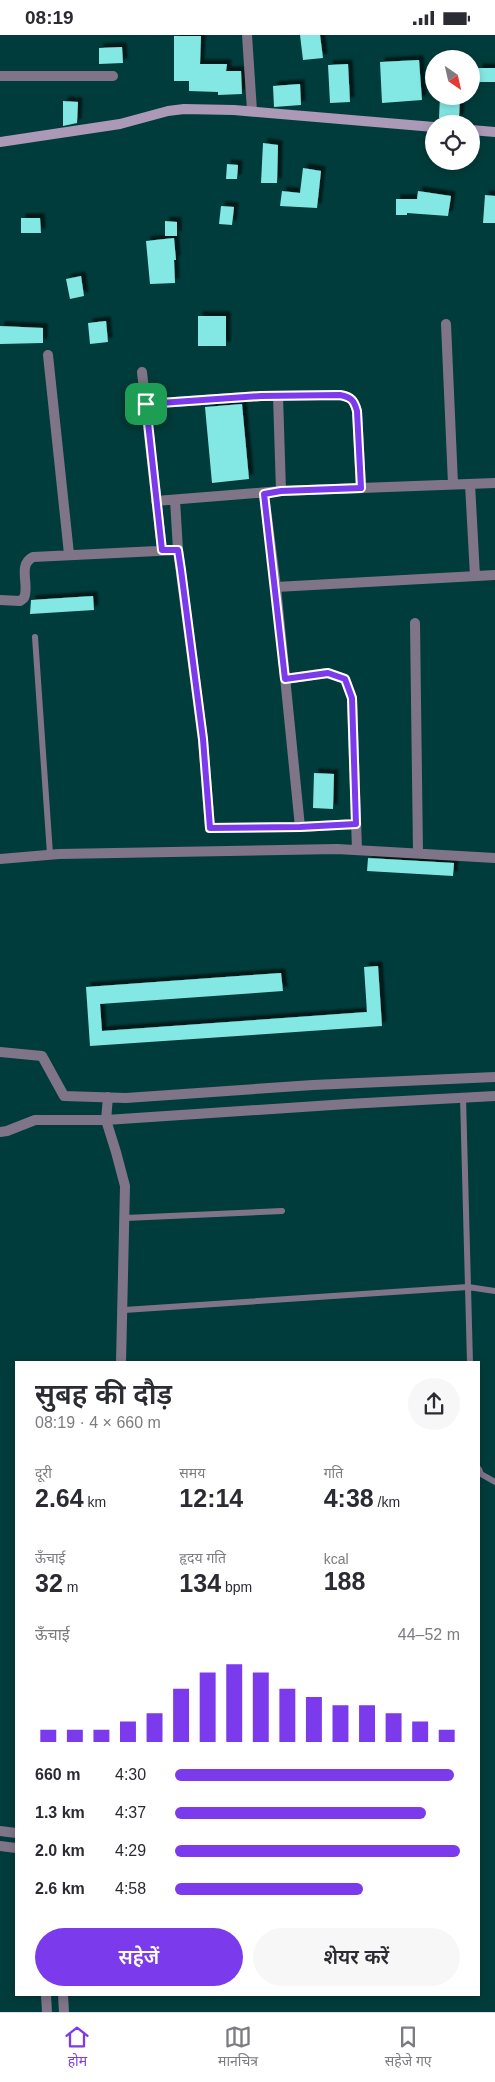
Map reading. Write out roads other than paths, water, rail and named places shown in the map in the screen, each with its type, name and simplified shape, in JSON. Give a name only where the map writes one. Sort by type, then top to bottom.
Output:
[{"type":"street","points":[[247,35],[252,111]]},
{"type":"street","points":[[0,76],[113,76]]},
{"type":"street","points":[[0,142],[112,126],[184,109],[252,111],[425,126]]},
{"type":"street","points":[[480,131],[495,132]]},
{"type":"street","points":[[446,324],[453,484]]},
{"type":"street","points":[[48,355],[69,554]]},
{"type":"street","points":[[142,372],[162,550]]},
{"type":"street","points":[[146,404],[278,396],[349,396],[354,402],[357,411],[361,488]]},
{"type":"street","points":[[278,396],[281,491]]},
{"type":"street","points":[[470,483],[475,576]]},
{"type":"street","points":[[156,501],[264,494],[281,491],[495,483]]},
{"type":"street","points":[[264,494],[276,587],[300,827]]},
{"type":"street","points":[[175,500],[178,550],[203,739],[210,828],[356,824]]},
{"type":"street","points":[[0,600],[20,601],[24,598],[26,591],[25,566],[28,559],[33,557],[178,550]]},
{"type":"street","points":[[276,587],[495,575]]},
{"type":"street","points":[[415,623],[418,853]]},
{"type":"street","points":[[285,679],[328,673],[345,679],[352,698],[357,850]]},
{"type":"street","points":[[0,859],[50,855],[357,850],[495,858]]},
{"type":"street","points":[[0,1052],[42,1057],[64,1096],[126,1098],[313,1085],[495,1077]]},
{"type":"street","points":[[0,1131],[7,1131],[35,1120],[106,1120],[495,1096]]},
{"type":"street","points":[[108,1097],[106,1120],[125,1186],[124,1310],[121,1361]]},
{"type":"street","points":[[0,1831],[15,1833]]},
{"type":"street","points":[[0,1847],[15,1848]]},
{"type":"street","points":[[46,1996],[47,2012]]},
{"type":"street","points":[[63,1996],[64,2012]]},
{"type":"lane","points":[[35,637],[50,855]]},
{"type":"lane","points":[[463,1097],[470,1361]]},
{"type":"lane","points":[[125,1218],[282,1211]]},
{"type":"lane","points":[[124,1310],[468,1287],[495,1291]]},
{"type":"lane","points":[[480,1473],[495,1482]]}]
